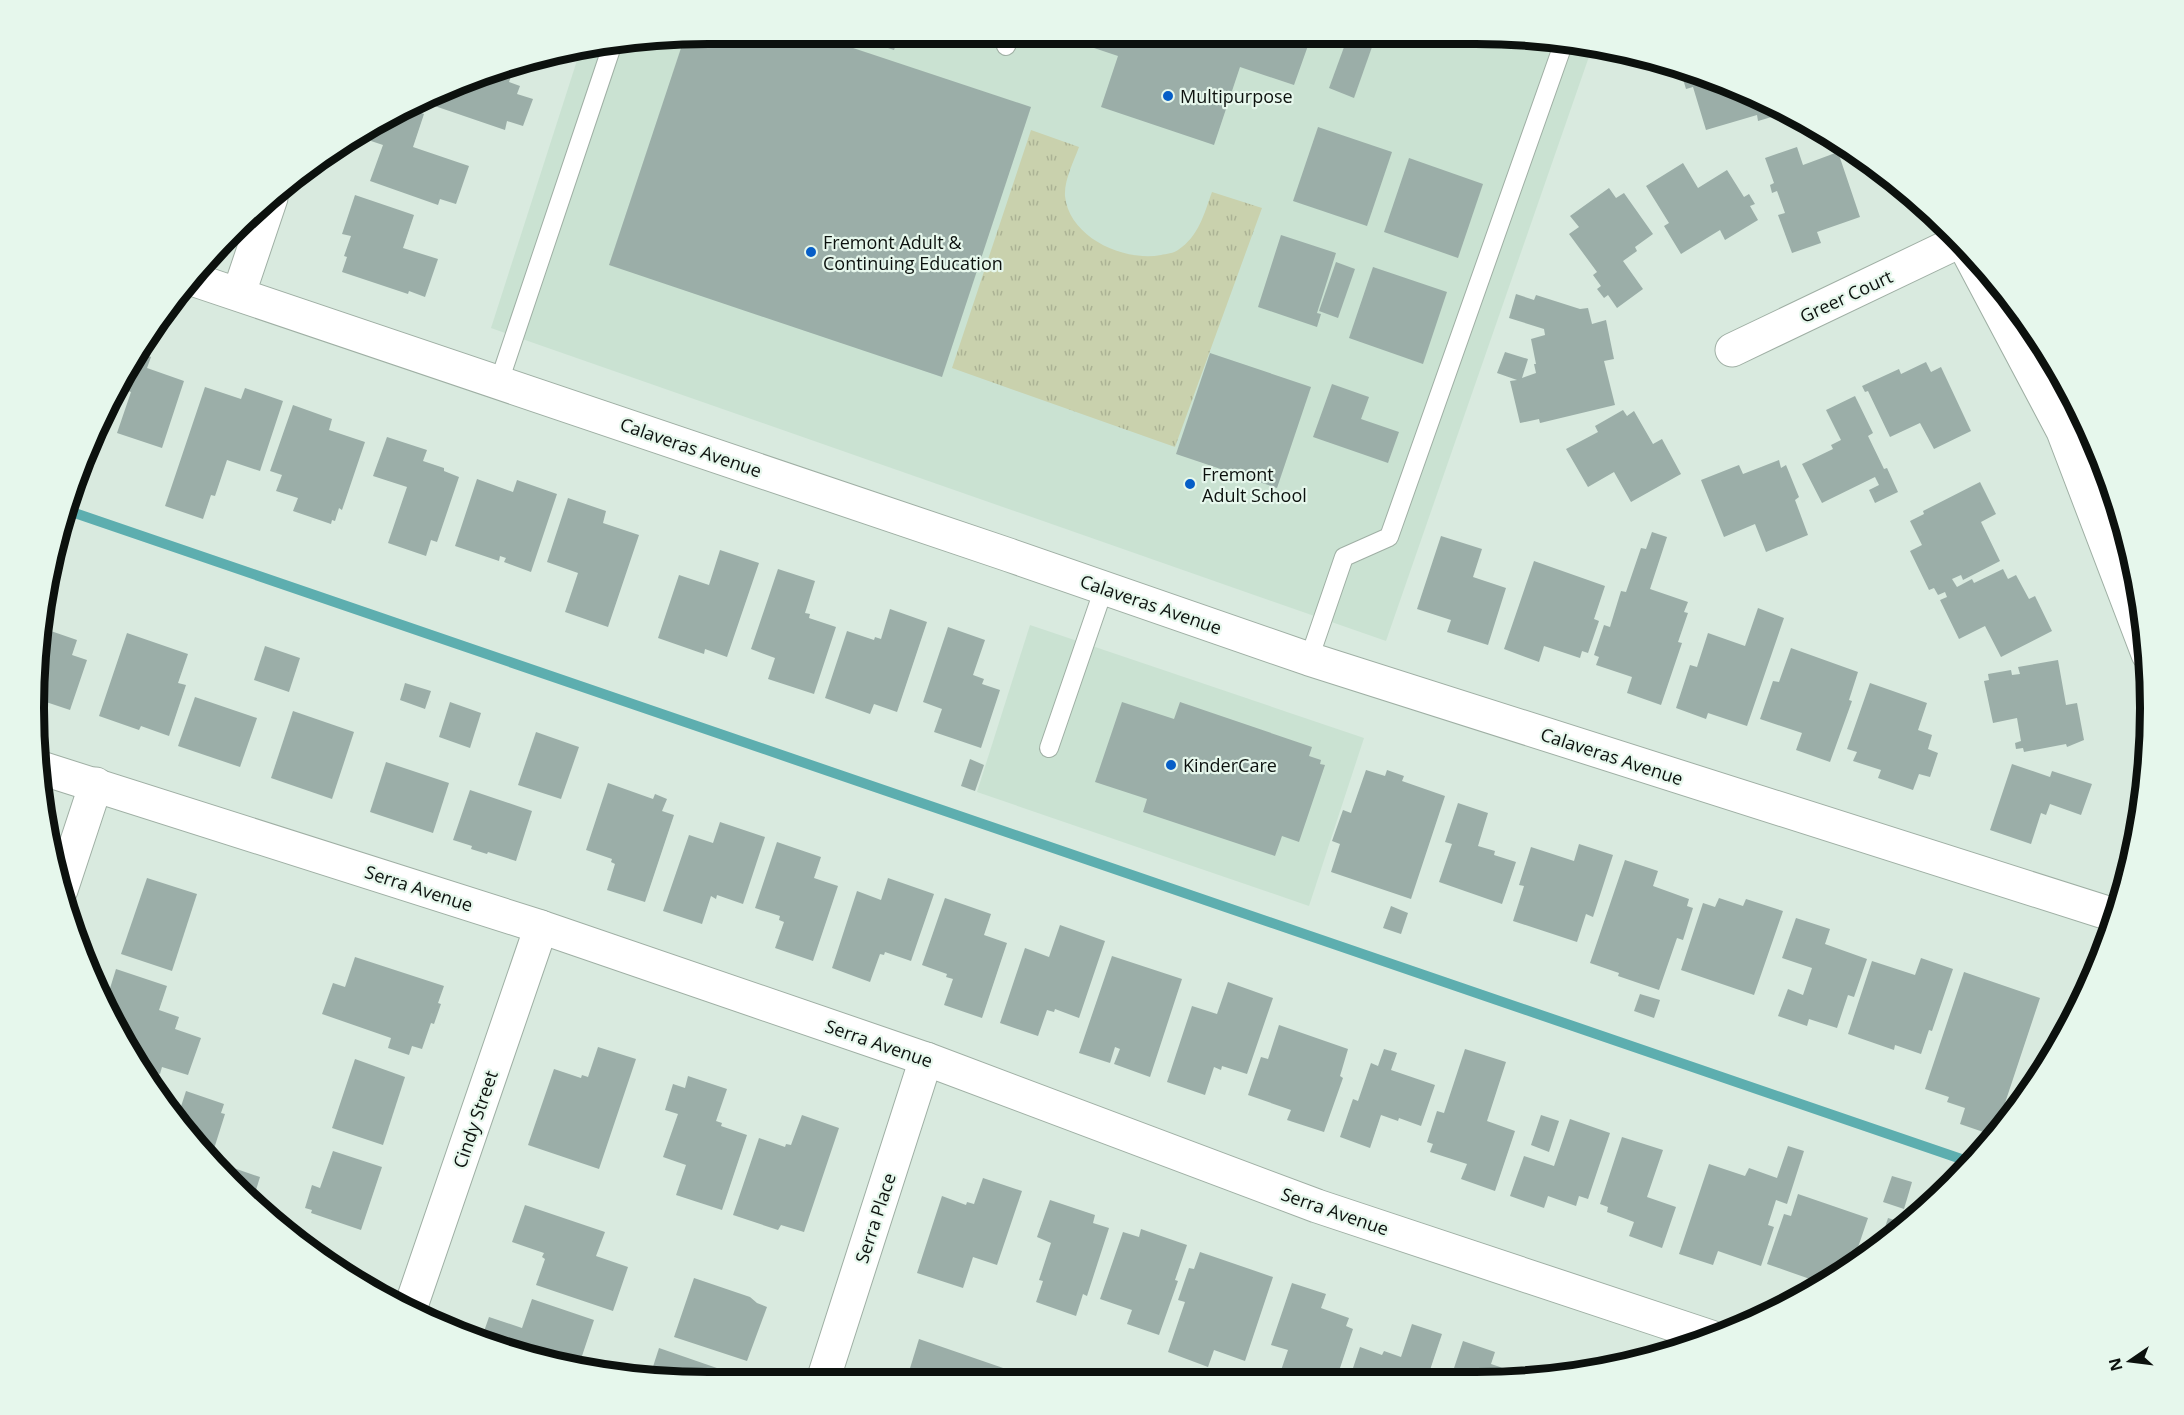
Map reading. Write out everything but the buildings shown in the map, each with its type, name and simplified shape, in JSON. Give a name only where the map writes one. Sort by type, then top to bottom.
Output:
[{"type":"street","points":[[239,294],[267,211]]},
{"type":"street","name":"Greer Court","points":[[1732,350],[1952,244]]},
{"type":"street","name":"Calaveras Avenue","points":[[199,281],[1309,659],[2107,913]]},
{"type":"street","points":[[1990,287],[2075,426],[2132,606]]},
{"type":"street","name":"Serra Avenue","points":[[47,770],[541,927],[926,1059],[1317,1206],[1699,1333]]},
{"type":"street","points":[[65,877],[96,784]]},
{"type":"street","name":"Cindy Street","points":[[412,1302],[541,927]]},
{"type":"street","name":"Serra Place","points":[[826,1372],[926,1059]]},
{"type":"lane","points":[[1309,659],[1344,557],[1389,537],[1561,49]]},
{"type":"lane","points":[[500,382],[610,51]]},
{"type":"lane","points":[[1049,748],[1104,588]]},
{"type":"shaded area","name":"Fremont Adult School","points":[[708,44],[1476,44],[1520,45],[1590,53],[1386,641],[491,328],[578,56],[664,45]]},
{"type":"shaded area","name":"KinderCare","points":[[1030,625],[1364,738],[1309,906],[977,792]]},
{"type":"green space","points":[[1031,130],[1079,147],[1066,184],[1065,196],[1069,211],[1076,224],[1087,235],[1115,250],[1131,255],[1146,256],[1176,251],[1196,231],[1212,192],[1262,208],[1175,447],[952,368]]},
{"type":"waterway","points":[[73,512],[1962,1159]]},
{"type":"place","name":"Multipurpose","points":[[1168,96]]},
{"type":"place","name":"Fremont Adult & Continuing Education","points":[[811,252]]},
{"type":"place","name":"Fremont Adult School","points":[[1190,484]]},
{"type":"place","name":"KinderCare","points":[[1171,765]]}]
